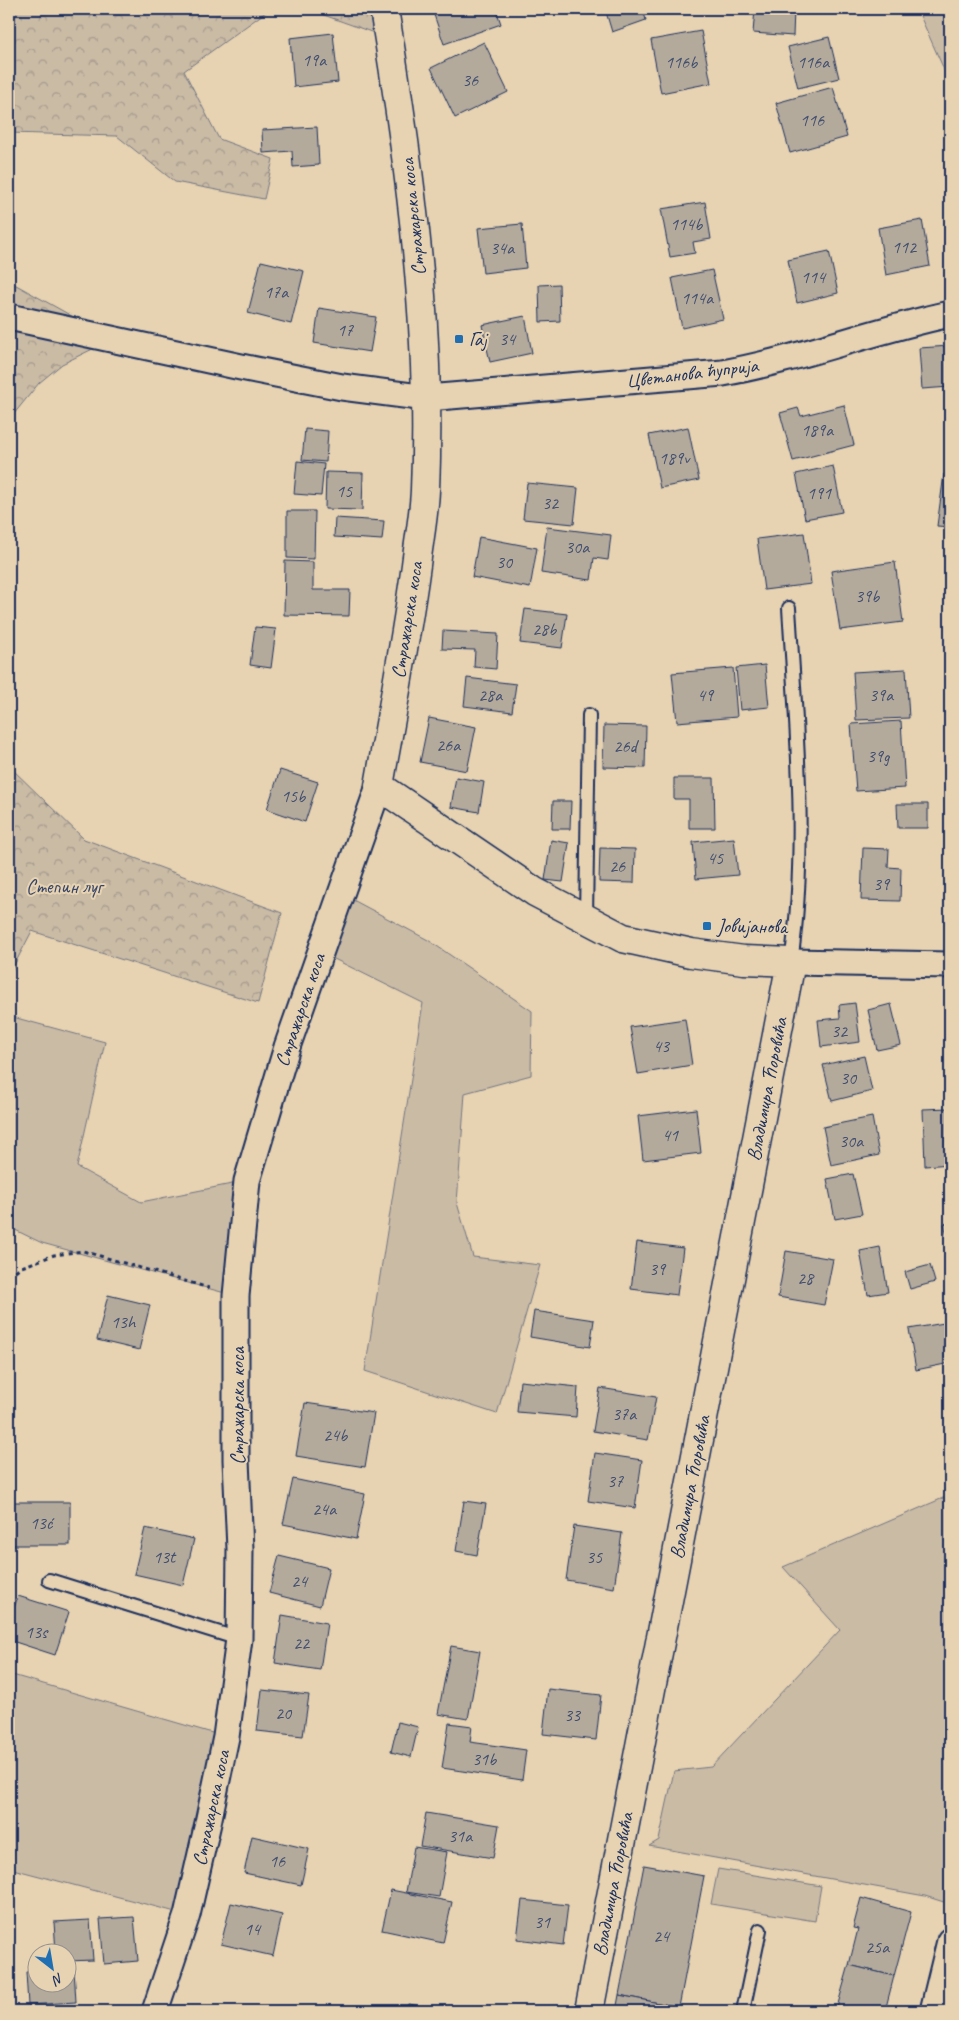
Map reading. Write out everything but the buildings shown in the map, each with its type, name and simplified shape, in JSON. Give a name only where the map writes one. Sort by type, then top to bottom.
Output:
[{"type":"street","name":"Стражарска коса","points":[[155,2011],[187,1915],[208,1823],[226,1736],[238,1639],[240,1550],[236,1460],[236,1296],[247,1180],[287,1047],[379,786],[410,602],[425,493],[427,398],[410,180],[384,9]]},
{"type":"street","name":"Цветанова ћуприја","points":[[9,317],[342,387],[427,398],[723,373],[769,363],[876,331],[950,314]]},
{"type":"street","points":[[379,786],[534,892],[623,938],[653,946],[736,959],[950,965]]},
{"type":"street","name":"Владимира Ћоровића","points":[[589,2011],[792,962]]},
{"type":"street","points":[[933,2011],[950,1941]]},
{"type":"lane","points":[[789,608],[797,737],[798,815],[797,925],[792,962]]},
{"type":"lane","points":[[586,919],[589,715]]},
{"type":"lane","points":[[48,1580],[238,1639]]},
{"type":"lane","points":[[743,2011],[760,1930]]},
{"type":"path","points":[[9,1276],[19,1268],[54,1255],[83,1251],[236,1296]]},
{"type":"green space","points":[[9,9],[270,9],[184,71],[219,139],[273,159],[264,199],[175,182],[117,136],[9,133]]},
{"type":"green space","points":[[307,9],[384,9],[388,38]]},
{"type":"green space","points":[[917,9],[950,9],[950,83]]},
{"type":"green space","points":[[9,281],[113,339],[62,364],[39,383],[9,420]]},
{"type":"green space","name":"Степин луг","points":[[9,766],[84,839],[282,913],[258,1003],[32,931],[9,975]]},
{"type":"green space","points":[[340,893],[428,940],[532,1011],[531,1075],[465,1093],[457,1203],[473,1257],[540,1265],[497,1414],[365,1371],[423,1003],[320,952]]},
{"type":"green space","points":[[9,1016],[105,1042],[77,1167],[141,1202],[247,1181],[236,1296],[42,1243],[9,1227]]},
{"type":"green space","points":[[950,1495],[950,1904],[925,1896],[649,1846],[659,1840],[674,1771],[711,1767],[840,1630],[783,1567]]},
{"type":"green space","points":[[9,1674],[226,1737],[187,1915],[9,1868]]},
{"type":"green space","points":[[718,1869],[821,1886],[815,1921],[711,1904]]},
{"type":"place","name":"Гај","points":[[459,339]]},
{"type":"place","name":"Јовијанова","points":[[707,926]]}]
